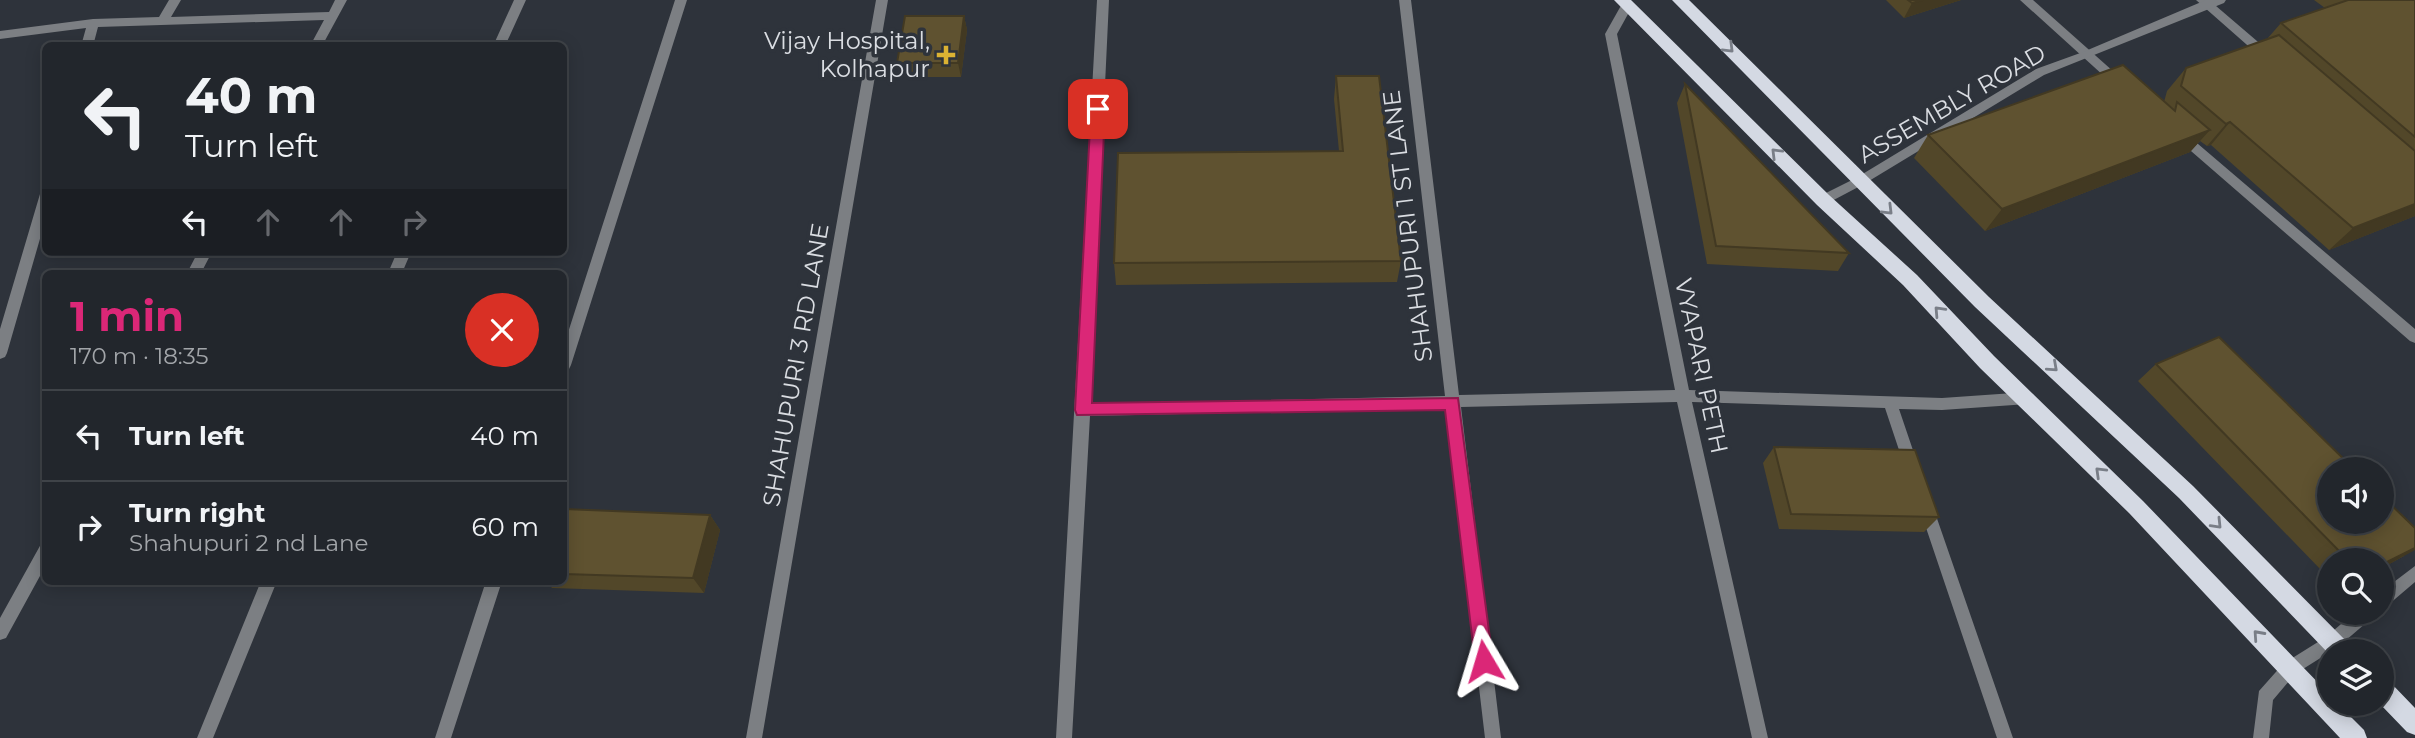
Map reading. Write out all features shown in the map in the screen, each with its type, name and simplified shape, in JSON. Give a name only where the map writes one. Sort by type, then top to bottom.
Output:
[{"type":"highway","points":[[1680,0],[1822,139],[1860,181],[1982,302],[2186,492],[2329,639]]},
{"type":"highway","points":[[1624,3],[1823,200],[1910,280],[1987,362],[2028,398],[2224,597],[2356,738]]},
{"type":"highway","points":[[2394,702],[2415,724]]},
{"type":"street","points":[[163,20],[175,0]]},
{"type":"street","points":[[318,42],[341,0]]},
{"type":"street","points":[[501,42],[520,0]]},
{"type":"street","points":[[567,356],[681,0]]},
{"type":"street","name":"SHAHUPURI 3 RD LANE","points":[[754,738],[882,0]]},
{"type":"street","points":[[1064,738],[1103,0]]},
{"type":"street","name":"SHAHUPURI 1 ST LANE","points":[[1405,0],[1493,738]]},
{"type":"street","points":[[2026,0],[2130,92]]},
{"type":"street","name":"ASSEMBLY ROAD","points":[[1823,200],[1860,181],[2040,72],[2087,55],[2204,2],[2220,0]]},
{"type":"street","points":[[2204,2],[2279,67]]},
{"type":"street","name":"VYAPARI PETH","points":[[1624,3],[1611,34],[1683,396],[1760,738]]},
{"type":"street","points":[[0,35],[93,23],[332,16]]},
{"type":"street","points":[[88,42],[93,23]]},
{"type":"street","points":[[2172,128],[2415,337]]},
{"type":"street","points":[[0,353],[42,208]]},
{"type":"street","points":[[1083,410],[1683,396],[1942,404],[2028,398]]},
{"type":"street","points":[[1890,403],[2005,738]]},
{"type":"street","points":[[0,633],[42,556]]},
{"type":"street","points":[[2394,590],[2415,573]]},
{"type":"street","points":[[205,738],[267,585]]},
{"type":"street","points":[[443,738],[493,585]]},
{"type":"street","points":[[2342,639],[2355,625]]},
{"type":"street","points":[[2261,738],[2265,697],[2289,669],[2317,655]]},
{"type":"building","points":[[2348,0],[2415,0],[2415,137],[2281,23]]},
{"type":"building","points":[[905,16],[964,16],[958,63],[897,63]]},
{"type":"building","points":[[2279,35],[2415,151],[2415,204],[2353,228],[2230,122],[2226,124],[2181,86],[2186,68]]},
{"type":"building","points":[[2123,65],[2175,111],[2177,102],[2210,130],[2002,209],[1928,135]]},
{"type":"building","points":[[1336,76],[1379,76],[1401,261],[1114,263],[1118,153],[1343,151]]},
{"type":"building","points":[[1685,84],[1849,253],[1716,246]]},
{"type":"building","points":[[2219,337],[2342,457],[2317,457],[2317,528],[2156,364]]},
{"type":"building","points":[[1774,447],[1915,450],[1939,517],[1791,514]]},
{"type":"building","points":[[2394,508],[2415,528],[2415,548],[2394,558],[2394,548],[2336,548],[2322,534],[2394,534]]},
{"type":"building","points":[[567,509],[710,515],[693,578],[567,574]]},
{"type":"place","name":"Vijay Hospital, Kolhapur","points":[[946,55]]},
{"type":"route","points":[[1098,109],[1083,410],[1452,403],[1484,661]]}]
